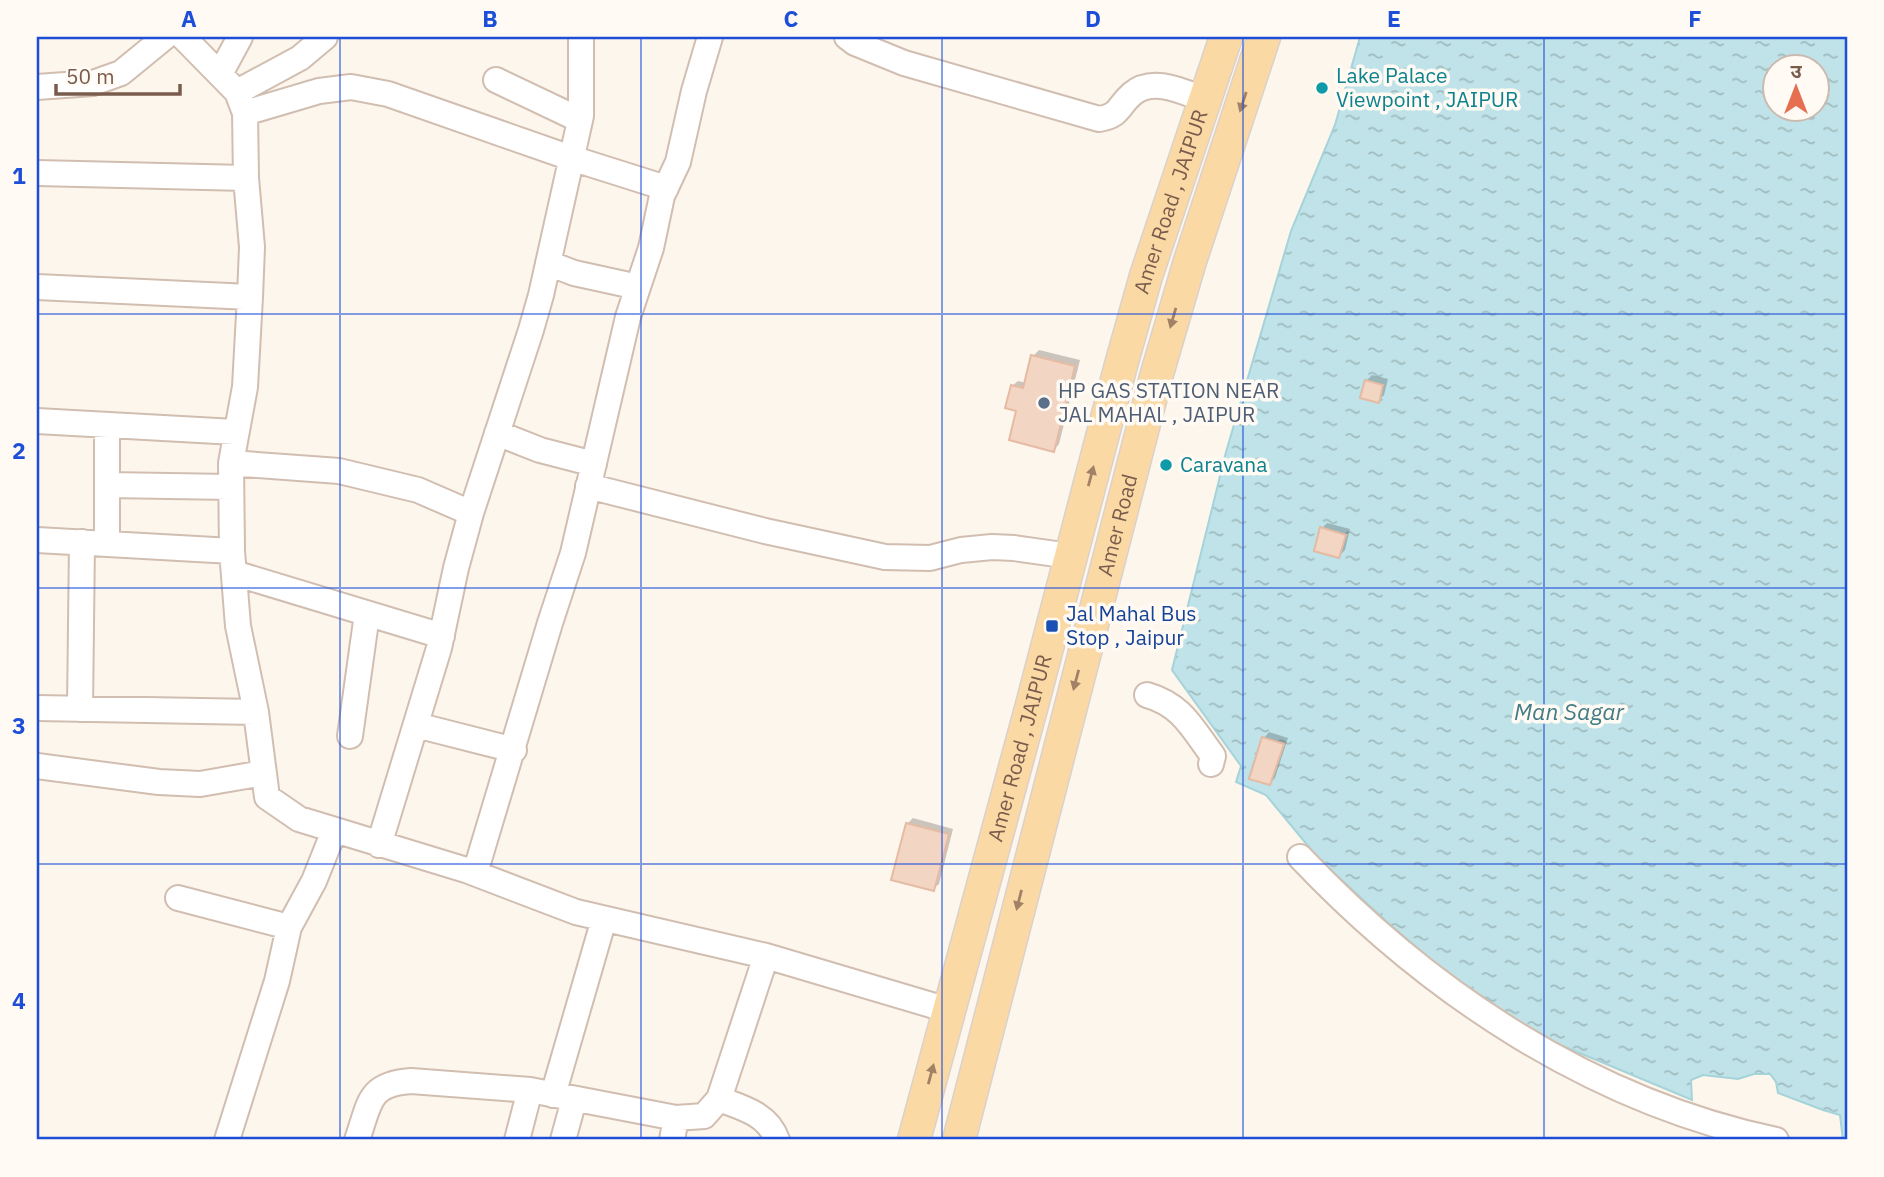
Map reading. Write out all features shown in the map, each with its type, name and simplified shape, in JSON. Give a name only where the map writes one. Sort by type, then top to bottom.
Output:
[{"type":"main road","name":"Amer Road , JAIPUR","points":[[914,1140],[1146,276],[1226,37]]},
{"type":"main road","name":"Amer Road","points":[[958,1140],[1175,310],[1264,37]]},
{"type":"main road","points":[[1078,525],[1115,535]]},
{"type":"street","points":[[37,88],[93,83],[121,73],[165,37]]},
{"type":"street","points":[[183,37],[234,93],[319,91],[351,87],[388,94],[666,188]]},
{"type":"street","points":[[240,37],[234,93],[252,247],[245,387],[235,432],[231,475],[233,562],[238,626],[256,712],[268,797],[299,819],[475,873],[576,912],[766,956],[948,1010]]},
{"type":"street","points":[[234,93],[300,58],[325,37]]},
{"type":"street","points":[[379,845],[442,636],[471,513],[489,460],[492,442],[531,330],[548,263],[580,120],[581,37]]},
{"type":"street","points":[[475,873],[573,553],[628,317],[651,248],[662,197],[678,162],[694,90],[710,37]]},
{"type":"street","points":[[847,37],[855,43],[904,63],[1098,119],[1110,118],[1133,93],[1147,86],[1161,85],[1205,100]]},
{"type":"street","points":[[496,80],[580,120]]},
{"type":"street","points":[[37,173],[246,178]]},
{"type":"street","points":[[548,263],[574,273],[638,286]]},
{"type":"street","points":[[37,287],[250,298]]},
{"type":"street","points":[[37,421],[235,432]]},
{"type":"street","points":[[107,425],[107,544]]},
{"type":"street","points":[[497,433],[591,475],[765,531],[885,557],[930,558],[961,550],[992,547],[1070,556]]},
{"type":"street","points":[[107,485],[231,475],[339,471],[418,490],[471,513]]},
{"type":"street","points":[[37,540],[107,544],[233,562],[367,614],[442,636]]},
{"type":"street","points":[[80,709],[82,542]]},
{"type":"street","points":[[350,736],[367,614]]},
{"type":"street","points":[[1147,695],[1167,702],[1181,712],[1213,756],[1211,764]]},
{"type":"street","points":[[37,708],[256,712]]},
{"type":"street","points":[[416,725],[514,750]]},
{"type":"street","points":[[37,766],[159,782],[200,784],[263,773]]},
{"type":"street","points":[[227,1140],[277,981],[289,927],[314,881],[334,831]]},
{"type":"street","points":[[1300,857],[1353,911],[1407,958],[1501,1025],[1564,1060],[1647,1100],[1723,1126],[1776,1140]]},
{"type":"street","points":[[178,898],[289,927]]},
{"type":"street","points":[[517,1140],[552,1095],[604,919]]},
{"type":"street","points":[[357,1140],[372,1098],[380,1087],[393,1082],[411,1081],[552,1095],[674,1129],[704,1116],[719,1099],[766,956]]},
{"type":"street","points":[[552,1095],[563,1140]]},
{"type":"street","points":[[719,1099],[757,1114],[770,1126],[777,1140]]},
{"type":"water","name":"Man Sagar","points":[[1360,37],[1847,37],[1847,1140],[1843,1140],[1840,1115],[1778,1093],[1776,1082],[1770,1074],[1754,1074],[1738,1079],[1703,1075],[1691,1080],[1692,1100],[1539,1036],[1459,984],[1318,858],[1266,795],[1236,782],[1241,766],[1172,670],[1226,452],[1291,231],[1335,125]],"holes":[[[1365,380],[1383,385],[1379,402],[1360,398]],[[1320,528],[1346,535],[1339,558],[1314,551]],[[1262,737],[1283,744],[1270,785],[1249,778]]]},
{"type":"building","points":[[1031,355],[1075,366],[1054,452],[1009,440],[1016,411],[1005,408],[1011,385],[1023,388]]},
{"type":"building","points":[[1365,380],[1383,385],[1379,403],[1360,398]]},
{"type":"building","points":[[1320,527],[1346,535],[1339,558],[1314,551]]},
{"type":"building","points":[[1262,737],[1284,744],[1270,785],[1249,779]]},
{"type":"building","points":[[906,823],[949,834],[934,891],[891,880]]},
{"type":"place","name":"Lake Palace Viewpoint , JAIPUR","points":[[1322,88]]},
{"type":"place","name":"HP GAS STATION NEAR JAL MAHAL , JAIPUR","points":[[1044,403]]},
{"type":"place","name":"Caravana","points":[[1166,465]]},
{"type":"place","name":"Jal Mahal Bus Stop , Jaipur","points":[[1052,626]]}]
